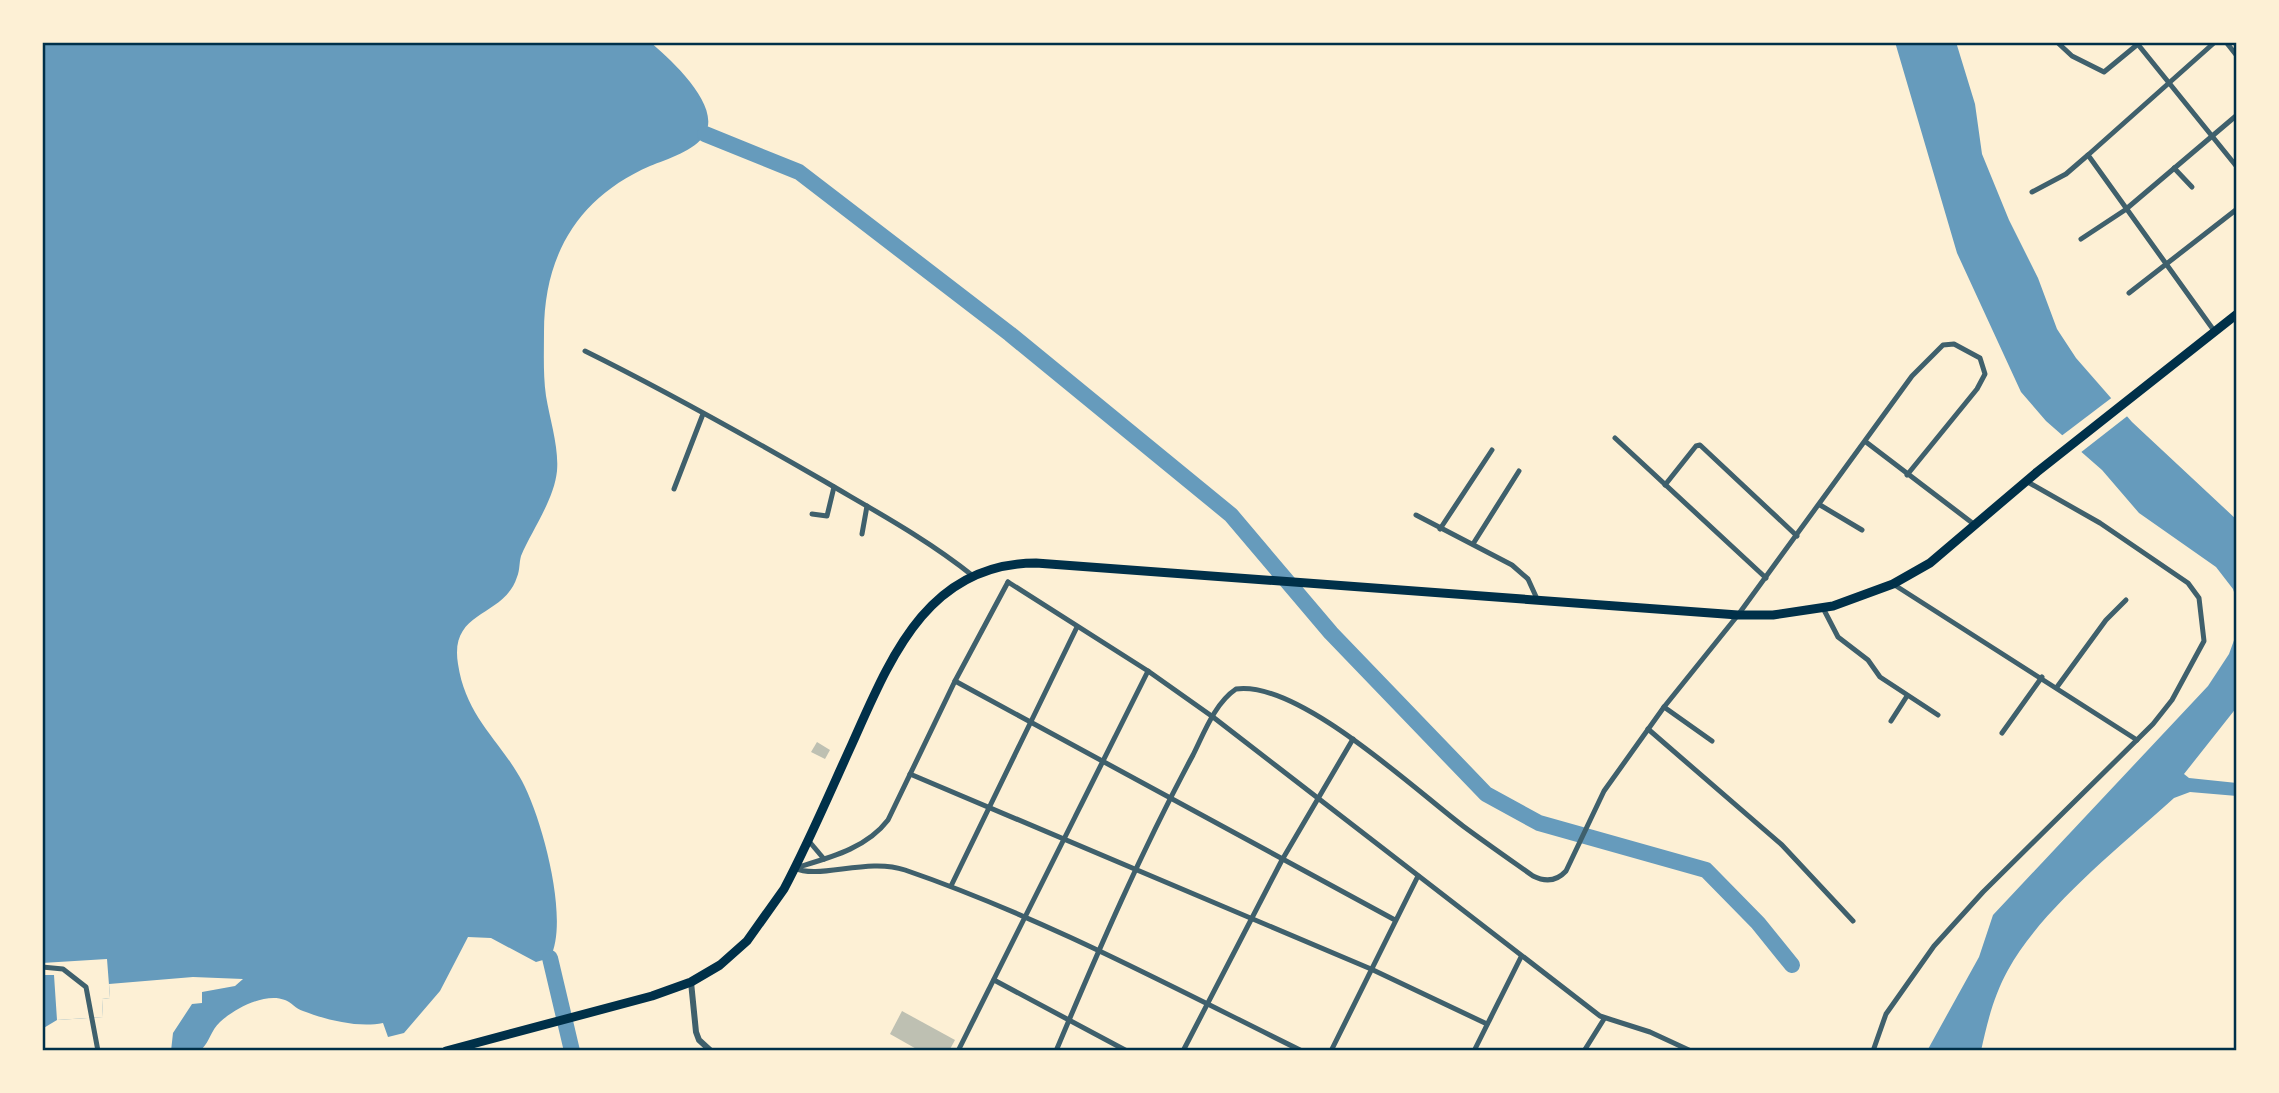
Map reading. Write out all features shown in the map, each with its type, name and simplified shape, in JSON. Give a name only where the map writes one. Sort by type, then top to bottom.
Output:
[{"type":"highway","points":[[446,1051],[691,982],[720,965],[747,942],[778,900],[795,868],[900,644],[932,604],[973,576],[1004,566],[1037,563],[1163,570],[1738,615],[1823,608],[1893,584],[1930,563],[1977,526],[2037,472],[2237,314]]},
{"type":"street","points":[[2057,42],[2072,57],[2104,72],[2137,43],[2237,167]]},
{"type":"street","points":[[2032,192],[2066,174],[2215,42]]},
{"type":"street","points":[[2226,42],[2237,56]]},
{"type":"street","points":[[2081,239],[2125,210],[2237,116]]},
{"type":"street","points":[[2088,155],[2215,332]]},
{"type":"street","points":[[2174,168],[2192,187]]},
{"type":"street","points":[[2130,293],[2237,209]]},
{"type":"street","points":[[1056,1051],[1170,798],[1213,718],[1230,693],[1236,689],[1250,688],[1299,706],[1353,739],[1532,876],[1549,881],[1561,876],[1604,791],[1648,729],[1766,578],[1912,376],[1943,345],[1954,344],[1980,358],[1985,368],[1982,383],[1907,475]]},
{"type":"street","points":[[585,351],[867,506],[928,542],[973,576]]},
{"type":"street","points":[[674,489],[703,414]]},
{"type":"street","points":[[1615,438],[1766,578]]},
{"type":"street","points":[[1866,442],[1977,526]]},
{"type":"street","points":[[1665,485],[1692,450],[1700,445],[1797,536]]},
{"type":"street","points":[[1440,529],[1492,450]]},
{"type":"street","points":[[1473,544],[1519,471]]},
{"type":"street","points":[[1873,1051],[1886,1014],[1934,946],[1983,892],[2137,740],[2172,700],[2204,641],[2199,598],[2188,583],[2101,523],[2026,481]]},
{"type":"street","points":[[812,514],[827,516],[834,487]]},
{"type":"street","points":[[1820,505],[1863,530]]},
{"type":"street","points":[[862,534],[867,506]]},
{"type":"street","points":[[1416,515],[1520,571],[1538,601]]},
{"type":"street","points":[[795,868],[864,843],[879,832],[1008,582],[1004,566]]},
{"type":"street","points":[[1008,582],[1148,671],[1213,718],[1604,1019],[1650,1032],[1691,1051]]},
{"type":"street","points":[[1893,584],[2042,677],[2101,720],[2137,740]]},
{"type":"street","points":[[2057,687],[2106,620],[2126,600]]},
{"type":"street","points":[[1823,608],[1838,637],[1868,660],[1880,677],[1938,715]]},
{"type":"street","points":[[951,886],[1077,627]]},
{"type":"street","points":[[958,1051],[1148,671]]},
{"type":"street","points":[[2002,733],[2042,677]]},
{"type":"street","points":[[955,681],[1395,920]]},
{"type":"street","points":[[1891,721],[1907,696]]},
{"type":"street","points":[[1664,707],[1712,741]]},
{"type":"street","points":[[1648,729],[1782,845],[1853,921]]},
{"type":"street","points":[[1183,1051],[1282,860],[1353,739]]},
{"type":"street","points":[[910,774],[1371,970],[1487,1024]]},
{"type":"street","points":[[808,839],[824,859]]},
{"type":"street","points":[[795,868],[810,873],[856,865],[883,865],[951,886],[1100,952],[1302,1051]]},
{"type":"street","points":[[1331,1051],[1418,876]]},
{"type":"street","points":[[1474,1051],[1521,957]]},
{"type":"street","points":[[42,967],[63,969],[86,987],[98,1051]]},
{"type":"street","points":[[994,980],[1127,1051]]},
{"type":"street","points":[[691,982],[696,1032],[699,1040],[711,1051]]},
{"type":"street","points":[[1584,1051],[1604,1019]]},
{"type":"water","points":[[42,42],[650,42],[691,83],[706,110],[708,122],[705,134],[695,145],[625,179],[603,194],[570,231],[559,253],[546,304],[544,332],[545,388],[557,453],[555,482],[521,556],[518,574],[510,590],[501,600],[469,623],[457,646],[458,664],[468,699],[522,781],[538,819],[555,895],[557,920],[550,958],[536,962],[491,938],[468,937],[440,991],[404,1033],[388,1037],[383,1023],[353,1024],[332,1020],[300,1010],[285,1000],[268,998],[241,1007],[226,1017],[217,1025],[202,1049],[171,1051],[173,1033],[192,1004],[202,1003],[202,992],[235,986],[243,979],[193,977],[109,984],[110,998],[102,999],[103,1017],[57,1020],[42,1029]]},
{"type":"water","points":[[1895,42],[1956,42],[1975,104],[1982,154],[2009,220],[2038,278],[2057,329],[2076,358],[2132,422],[2237,520],[2237,601],[2233,589],[2216,567],[2139,513],[2102,470],[2046,421],[2021,392],[1957,253]]},
{"type":"water","points":[[2237,632],[2237,707],[2184,774],[2189,778],[2237,783],[2237,796],[2190,792],[2174,798],[2061,901],[2022,947],[1999,989],[1981,1051],[1927,1051],[1979,957],[1993,915],[2208,686],[2229,654]]},
{"type":"pier","points":[[2114,396],[2130,414],[2080,453],[2060,437]]},
{"type":"pier","points":[[107,959],[110,998],[102,999],[103,1017],[57,1020],[54,975],[42,975],[42,963]]},
{"type":"building","points":[[817,742],[830,750],[825,759],[811,752]]},
{"type":"building","points":[[902,1011],[955,1040],[949,1051],[920,1051],[890,1034]]},
{"type":"waterway","points":[[705,134],[799,172],[1010,334],[1231,515],[1331,633],[1486,794],[1539,823],[1706,870],[1758,923],[1792,965]]},
{"type":"waterway","points":[[550,958],[572,1051]]}]
